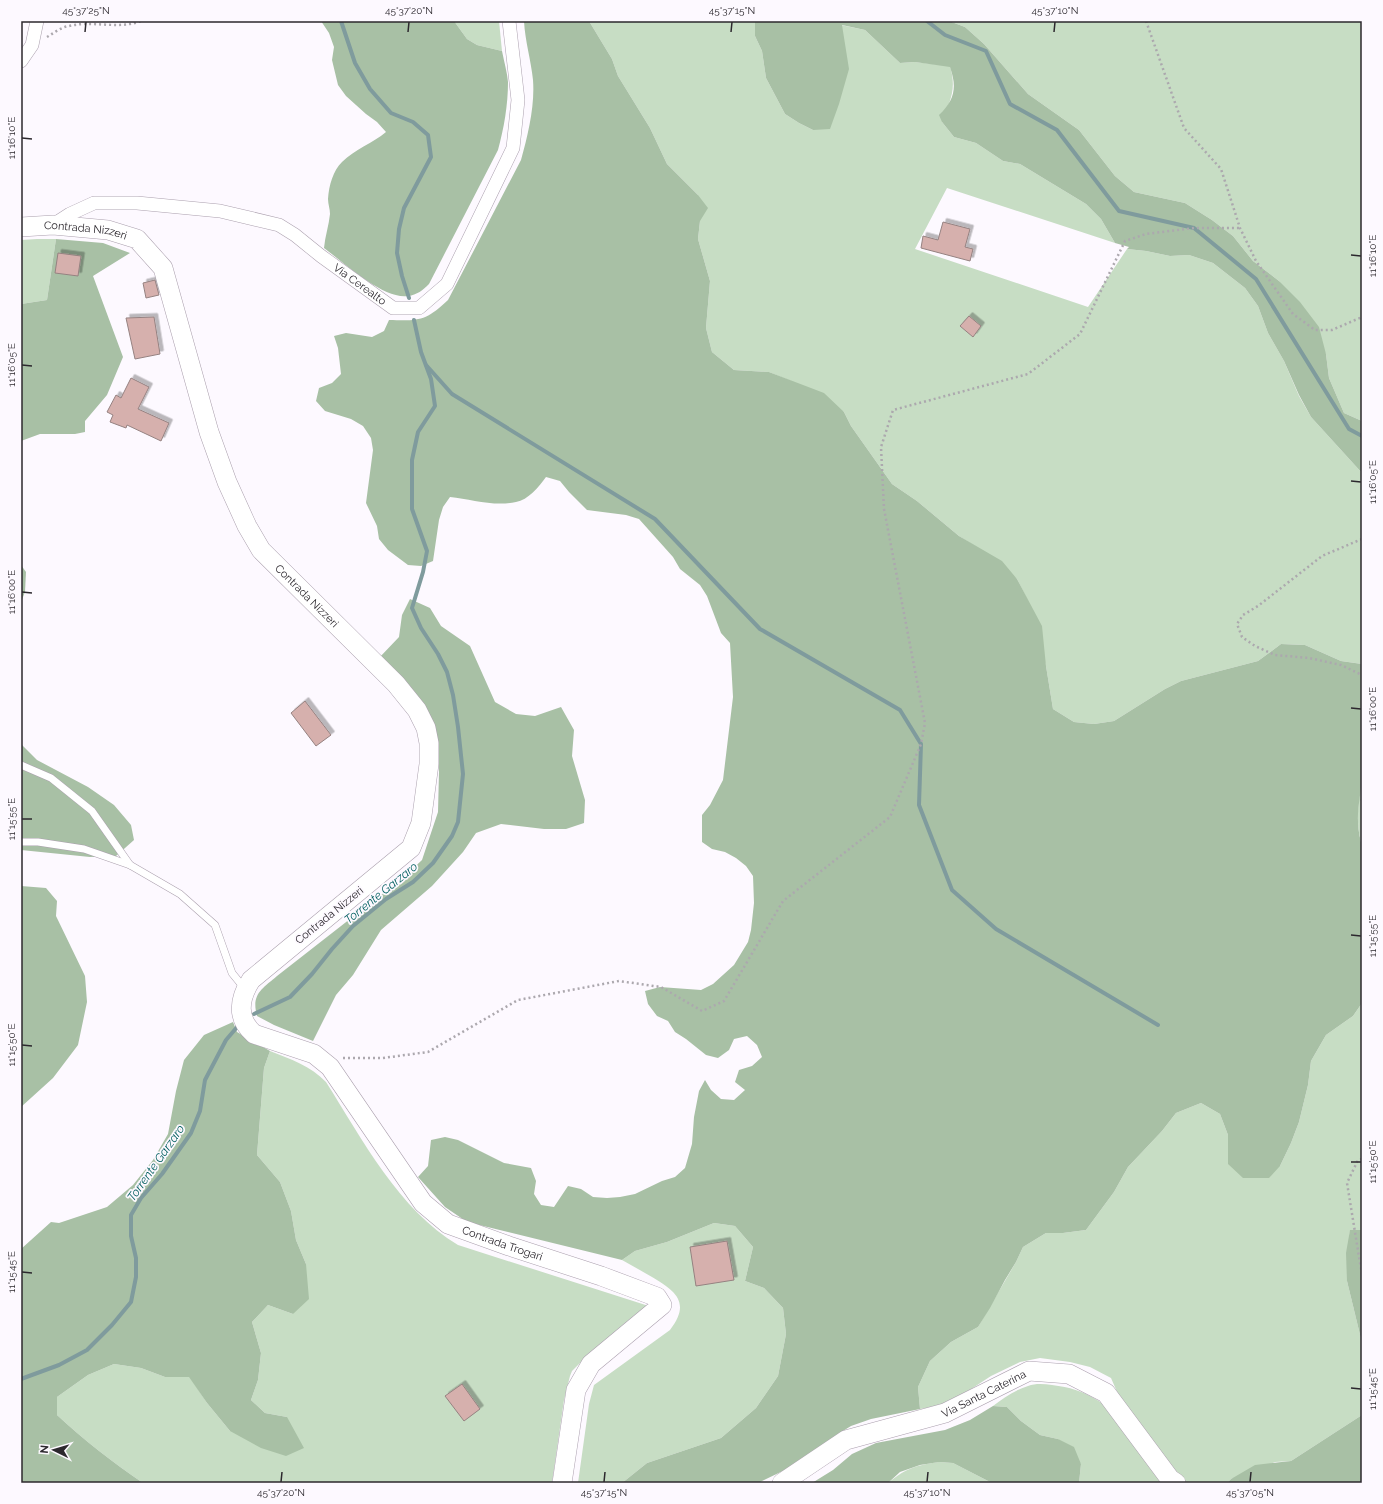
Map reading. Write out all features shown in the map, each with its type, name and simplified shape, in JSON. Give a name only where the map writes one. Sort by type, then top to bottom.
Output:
[{"type":"street","points":[[21,61],[32,45],[37,21]]},
{"type":"street","name":"Via Cerealto","points":[[53,226],[70,214],[94,203],[137,203],[220,211],[279,225],[295,234],[321,256],[393,308],[419,308],[447,284],[513,148],[518,100],[509,21]]},
{"type":"street","name":"Contrada Nizzeri","points":[[21,227],[53,226],[108,230],[137,240],[163,268],[209,432],[227,482],[247,526],[261,550],[396,684],[417,710],[426,728],[429,744],[426,787],[421,823],[411,848],[251,980],[245,989]]},
{"type":"street","name":"Contrada Trogari","points":[[245,989],[240,1010],[247,1028],[254,1034],[314,1054],[330,1067],[423,1203],[448,1224],[509,1246],[602,1276],[657,1297],[662,1305],[591,1364],[576,1390],[562,1483]]},
{"type":"street","name":"Via Santa Caterina","points":[[782,1483],[846,1440],[945,1413],[1029,1370],[1069,1374],[1106,1393],[1170,1478],[1176,1483]]},
{"type":"lane","points":[[21,765],[51,778],[92,811],[130,865]]},
{"type":"lane","points":[[21,842],[38,842],[84,849],[130,865],[180,894],[215,925],[232,973],[245,989]]},
{"type":"path","points":[[32,45],[58,30],[69,26],[83,24],[125,25],[141,21]]},
{"type":"path","points":[[1146,21],[1184,128],[1221,169],[1240,228],[1256,261],[1293,314],[1315,330],[1332,330],[1362,317]]},
{"type":"path","points":[[319,1058],[383,1058],[428,1052],[518,1000],[619,981],[661,987],[702,1011],[724,1001],[783,901],[890,818],[921,744],[925,723],[884,509],[881,447],[893,410],[1028,374],[1080,334],[1125,241],[1146,234],[1194,228],[1240,228]]},
{"type":"path","points":[[1362,539],[1322,556],[1258,606],[1243,615],[1237,624],[1242,637],[1255,646],[1275,655],[1308,658],[1341,665],[1362,675]]},
{"type":"path","points":[[1362,1159],[1358,1160],[1347,1183],[1362,1275]]},
{"type":"green space","points":[[321,21],[454,21],[467,39],[477,45],[502,51],[508,78],[508,91],[505,116],[498,150],[429,284],[414,295],[398,296],[387,292],[364,279],[324,248],[330,214],[328,201],[330,184],[336,170],[347,157],[386,132],[377,122],[346,96],[338,85],[332,60],[334,47],[329,33]]},
{"type":"green space","points":[[454,21],[499,21],[502,51],[477,45],[467,39]]},
{"type":"green space","points":[[524,21],[589,21],[612,59],[618,76],[650,128],[667,164],[698,195],[708,208],[700,221],[698,239],[710,281],[706,328],[712,352],[734,370],[769,372],[824,393],[844,412],[851,426],[892,484],[917,501],[959,536],[1002,561],[1017,579],[1042,626],[1046,666],[1053,709],[1074,722],[1094,724],[1114,721],[1165,689],[1181,681],[1258,661],[1281,644],[1305,645],[1341,661],[1362,664],[1362,775],[1358,824],[1362,842],[1362,1003],[1353,1016],[1326,1035],[1311,1061],[1308,1085],[1299,1122],[1280,1166],[1269,1178],[1243,1178],[1228,1164],[1228,1135],[1220,1114],[1201,1103],[1176,1113],[1162,1131],[1128,1167],[1114,1192],[1086,1230],[1063,1233],[1046,1233],[1023,1247],[1016,1262],[978,1327],[951,1342],[930,1361],[918,1387],[920,1409],[871,1419],[851,1426],[789,1468],[758,1483],[622,1483],[647,1463],[721,1438],[756,1408],[778,1376],[786,1334],[783,1308],[764,1288],[745,1281],[753,1247],[735,1226],[714,1223],[667,1242],[635,1251],[622,1260],[467,1222],[445,1207],[418,1177],[428,1166],[431,1140],[445,1137],[458,1140],[504,1163],[531,1168],[536,1181],[534,1194],[541,1205],[554,1207],[568,1186],[581,1189],[593,1197],[607,1198],[635,1194],[662,1181],[675,1177],[685,1168],[692,1144],[694,1117],[699,1091],[705,1080],[711,1090],[721,1099],[734,1100],[745,1090],[735,1082],[739,1070],[752,1066],[762,1057],[757,1045],[747,1036],[734,1039],[729,1050],[718,1058],[706,1055],[675,1032],[668,1021],[657,1016],[648,1004],[645,991],[660,987],[701,990],[713,984],[734,965],[748,942],[751,930],[754,903],[753,876],[746,866],[736,858],[725,852],[712,849],[702,842],[702,815],[710,805],[723,780],[733,697],[730,643],[721,633],[707,596],[700,585],[680,569],[673,557],[639,519],[626,515],[587,510],[560,481],[546,477],[537,489],[529,496],[516,502],[499,504],[450,497],[443,507],[439,520],[433,561],[421,566],[408,565],[388,550],[379,539],[377,526],[366,503],[373,450],[371,438],[363,426],[351,419],[325,411],[316,401],[319,388],[332,383],[341,374],[338,348],[334,336],[346,333],[372,337],[384,331],[389,320],[415,320],[428,316],[448,300],[521,160],[524,150],[533,100],[533,80]]},
{"type":"green space","points":[[589,21],[755,21],[755,36],[762,51],[766,78],[785,114],[813,130],[841,25],[865,30],[900,63],[915,62],[950,66],[953,82],[952,95],[942,122],[954,137],[976,143],[1003,161],[1020,164],[1086,204],[1101,219],[1115,243],[947,188],[915,249],[1088,307],[1127,249],[1170,256],[1189,255],[1213,263],[1245,288],[1258,306],[1268,333],[1284,361],[1299,396],[1311,417],[1362,473],[1362,664],[1341,661],[1305,645],[1281,644],[1258,661],[1181,681],[1165,689],[1114,721],[1094,724],[1074,722],[1053,709],[1046,666],[1029,603],[1017,579],[978,548],[959,536],[917,501],[892,484],[851,426],[844,412],[791,381],[769,372],[734,370],[712,352],[706,328],[710,281],[698,239],[700,221],[698,195],[667,164],[650,128],[618,76],[612,59]]},
{"type":"green space","points":[[755,21],[949,21],[965,27],[984,44],[1028,94],[1079,130],[1115,176],[1134,192],[1185,203],[1212,220],[1233,236],[1253,261],[1279,281],[1300,302],[1319,327],[1326,354],[1329,378],[1344,413],[1362,421],[1362,473],[1311,417],[1299,395],[1284,361],[1268,333],[1258,306],[1245,288],[1213,263],[1189,255],[1170,256],[1127,249],[1129,247],[1115,243],[1101,219],[1086,204],[1020,164],[1003,161],[976,143],[954,137],[942,122],[939,115],[948,104],[953,93],[954,87],[950,67],[915,62],[900,63],[865,30],[842,25],[849,69],[830,129],[813,130],[785,114],[766,78],[762,51],[755,36]]},
{"type":"green space","points":[[949,21],[1362,21],[1362,421],[1344,413],[1329,378],[1326,354],[1279,281],[1253,261],[1233,236],[1212,220],[1185,203],[1134,192],[1115,176],[1079,130],[1028,94],[984,44],[965,27]]},
{"type":"green space","points":[[56,239],[47,300],[21,304],[21,240]]},
{"type":"green space","points":[[56,239],[103,243],[130,253],[93,276],[123,357],[107,395],[85,421],[85,432],[75,434],[40,434],[21,441],[21,304],[47,300]]},
{"type":"green space","points":[[21,565],[26,572],[25,592],[21,602]]},
{"type":"green space","points":[[410,599],[430,608],[441,626],[470,646],[495,702],[516,714],[535,716],[561,707],[574,730],[572,756],[585,800],[584,823],[566,829],[544,829],[501,824],[476,833],[463,852],[432,886],[381,930],[353,975],[336,995],[313,1041],[274,1025],[257,1016],[255,1002],[259,993],[277,976],[405,876],[422,860],[438,812],[439,772],[437,737],[379,658],[399,637],[402,615]]},
{"type":"green space","points":[[21,744],[37,760],[88,787],[114,805],[131,825],[134,840],[116,856],[90,857],[21,850]]},
{"type":"green space","points":[[1362,776],[1362,842],[1361,842],[1358,817]]},
{"type":"green space","points":[[21,886],[46,888],[57,901],[56,916],[85,976],[87,1002],[78,1045],[53,1078],[21,1107]]},
{"type":"green space","points":[[1362,1003],[1362,1230],[1350,1230],[1347,1281],[1362,1343],[1362,1415],[1291,1461],[1275,1462],[1231,1479],[1227,1483],[1079,1483],[1081,1464],[1058,1439],[1040,1435],[1021,1421],[1007,1407],[993,1406],[1009,1394],[1031,1385],[1052,1385],[1076,1390],[1094,1398],[1131,1424],[1111,1378],[1090,1367],[1070,1362],[1040,1358],[1020,1362],[991,1376],[959,1397],[938,1406],[920,1409],[918,1387],[930,1361],[951,1342],[978,1327],[1016,1262],[1023,1247],[1046,1233],[1063,1233],[1086,1230],[1114,1192],[1128,1167],[1162,1131],[1176,1113],[1201,1103],[1220,1114],[1228,1135],[1228,1164],[1280,1166],[1299,1122],[1308,1085],[1311,1061],[1326,1035],[1353,1016]]},
{"type":"green space","points":[[233,1022],[237,1032],[270,1051],[264,1068],[257,1155],[280,1182],[291,1211],[296,1240],[306,1264],[309,1299],[293,1314],[268,1305],[252,1322],[261,1353],[258,1380],[251,1400],[265,1413],[287,1417],[304,1448],[286,1456],[261,1448],[230,1431],[207,1403],[189,1377],[165,1377],[141,1368],[114,1364],[88,1375],[57,1397],[57,1415],[98,1450],[143,1483],[21,1483],[21,1249],[51,1222],[59,1223],[107,1207],[133,1185],[153,1160],[168,1134],[176,1091],[184,1060],[204,1035]]},
{"type":"green space","points":[[270,1051],[307,1067],[326,1082],[383,1172],[400,1193],[418,1213],[437,1230],[458,1245],[655,1308],[653,1311],[580,1363],[572,1371],[564,1400],[552,1483],[143,1483],[98,1450],[57,1415],[57,1397],[88,1375],[114,1364],[141,1368],[165,1377],[190,1377],[207,1403],[230,1431],[287,1417],[265,1413],[251,1400],[258,1380],[261,1353],[252,1322],[268,1305],[293,1314],[306,1264],[296,1240],[291,1211],[280,1182],[257,1155],[264,1068]]},
{"type":"green space","points":[[714,1223],[735,1226],[753,1247],[745,1281],[764,1288],[783,1308],[786,1334],[778,1376],[756,1408],[721,1438],[647,1463],[622,1483],[578,1483],[589,1404],[594,1385],[670,1330],[676,1321],[679,1312],[680,1305],[678,1299],[668,1287],[622,1260],[635,1251],[667,1242]]},
{"type":"green space","points":[[1350,1230],[1362,1230],[1362,1343],[1347,1281],[1346,1253]]},
{"type":"green space","points":[[993,1406],[1007,1407],[1021,1421],[1040,1435],[1058,1439],[1074,1447],[1081,1464],[1079,1483],[990,1483],[953,1463],[939,1462],[920,1465],[900,1472],[888,1483],[812,1483],[833,1470],[852,1454],[876,1443],[945,1430],[970,1420]]},
{"type":"green space","points":[[1362,1415],[1362,1483],[1227,1483],[1231,1479],[1255,1465],[1291,1461]]},
{"type":"green space","points":[[939,1462],[953,1463],[990,1483],[888,1483],[900,1474],[912,1468],[924,1464]]},
{"type":"building","points":[[943,222],[970,229],[965,247],[973,249],[970,261],[921,248],[923,236],[938,240]]},
{"type":"building","points":[[58,253],[81,256],[78,276],[55,273]]},
{"type":"building","points":[[155,280],[159,295],[146,298],[143,283]]},
{"type":"building","points":[[969,316],[981,326],[973,337],[960,326]]},
{"type":"building","points":[[154,317],[160,354],[135,359],[126,318]]},
{"type":"building","points":[[131,378],[149,387],[138,409],[169,423],[161,441],[127,425],[126,428],[110,422],[113,415],[107,412],[116,395],[121,398]]},
{"type":"building","points":[[305,701],[331,735],[316,746],[291,713]]},
{"type":"building","points":[[727,1241],[734,1280],[696,1286],[690,1247]]},
{"type":"building","points":[[462,1384],[480,1409],[464,1421],[445,1396]]},
{"type":"waterway","name":"Torrente Garzaro","points":[[341,21],[355,63],[370,89],[391,113],[413,122],[428,135],[431,157],[404,208],[399,229],[397,253],[409,298]]},
{"type":"waterway","points":[[927,21],[945,35],[986,51],[1010,104],[1057,130],[1119,211],[1194,228],[1256,279],[1349,429],[1362,436]]},
{"type":"waterway","name":"Torrente Garzaro","points":[[254,1014],[290,997],[353,926],[386,899],[413,882],[433,863],[452,836],[458,822],[463,774],[453,695],[447,672],[438,654],[421,628],[412,608],[423,572],[427,551],[412,509],[412,460],[418,432],[435,406],[431,379],[421,352],[414,320]]},
{"type":"waterway","points":[[426,365],[452,394],[655,519],[760,629],[900,710],[921,744],[919,805],[952,890],[996,929],[1158,1025]]},
{"type":"waterway","name":"Torrente Garzaro","points":[[21,1379],[59,1365],[87,1350],[112,1325],[131,1302],[136,1277],[136,1258],[131,1236],[131,1215],[141,1198],[162,1174],[191,1133],[200,1111],[205,1080],[226,1040],[238,1026]]}]
